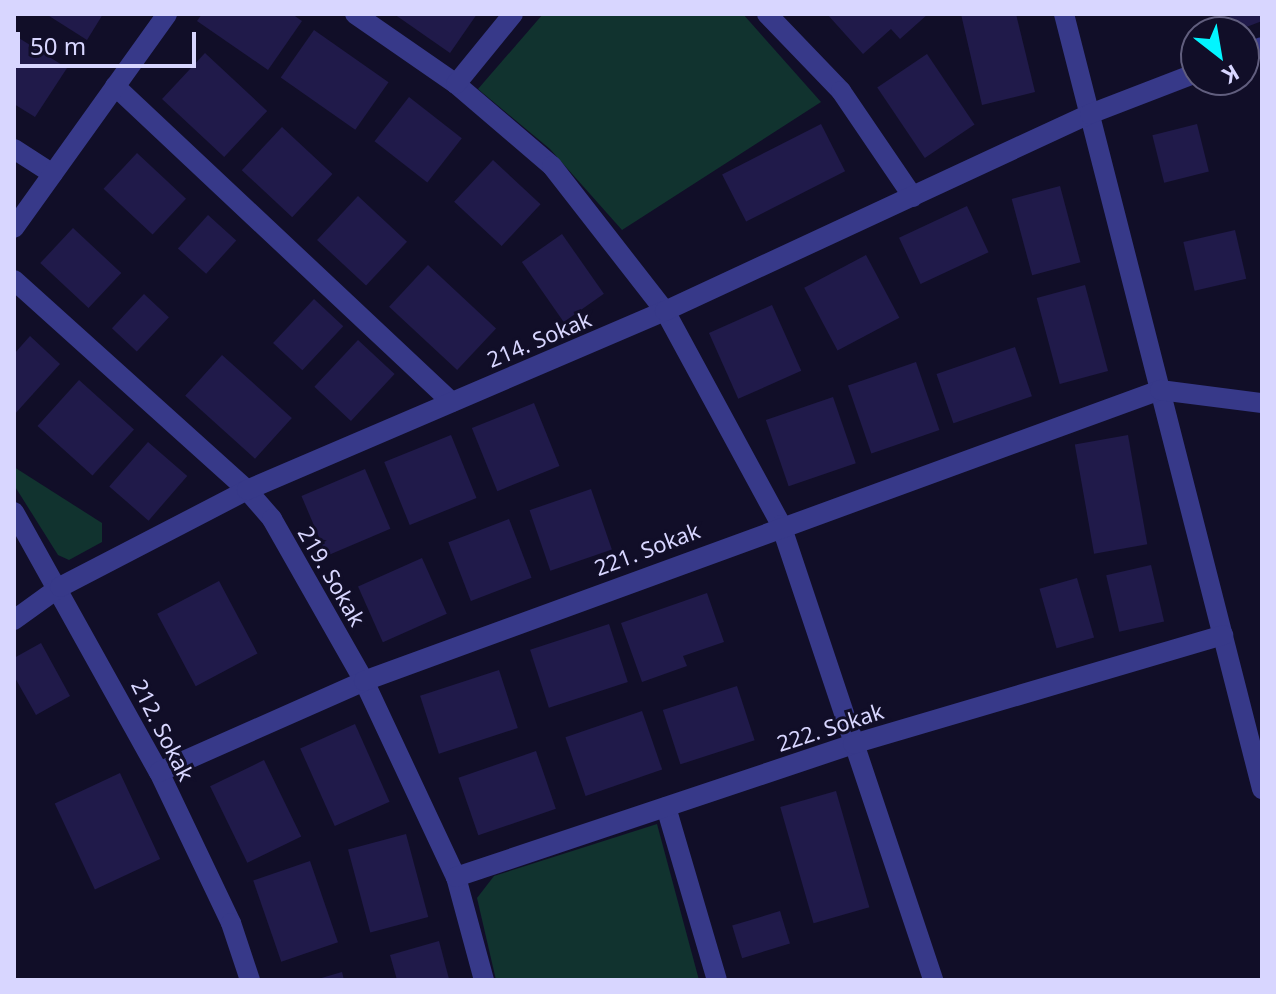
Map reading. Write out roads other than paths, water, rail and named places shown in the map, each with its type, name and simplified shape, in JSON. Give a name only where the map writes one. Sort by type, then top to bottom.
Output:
[{"type":"street","points":[[14,228],[167,14]]},
{"type":"street","points":[[355,14],[456,84],[552,166],[665,311],[781,525],[933,980]]},
{"type":"street","points":[[456,84],[513,14]]},
{"type":"street","points":[[1064,14],[1262,789]]},
{"type":"street","points":[[773,15],[841,91],[913,197]]},
{"type":"street","name":"214. Sokak","points":[[14,620],[60,587],[247,490],[665,311],[1090,114],[1180,79]]},
{"type":"street","points":[[115,86],[452,402]]},
{"type":"street","points":[[14,149],[53,174]]},
{"type":"street","name":"219. Sokak","points":[[14,280],[247,490],[272,519],[364,681],[456,877],[484,980]]},
{"type":"street","points":[[1160,390],[1262,403]]},
{"type":"street","name":"221. Sokak","points":[[159,772],[364,681],[781,525],[1160,390]]},
{"type":"street","name":"212. Sokak","points":[[14,512],[60,587],[159,772],[231,923],[250,980]]},
{"type":"street","name":"222. Sokak","points":[[456,877],[853,744],[1223,635]]},
{"type":"street","points":[[666,807],[717,980]]}]
